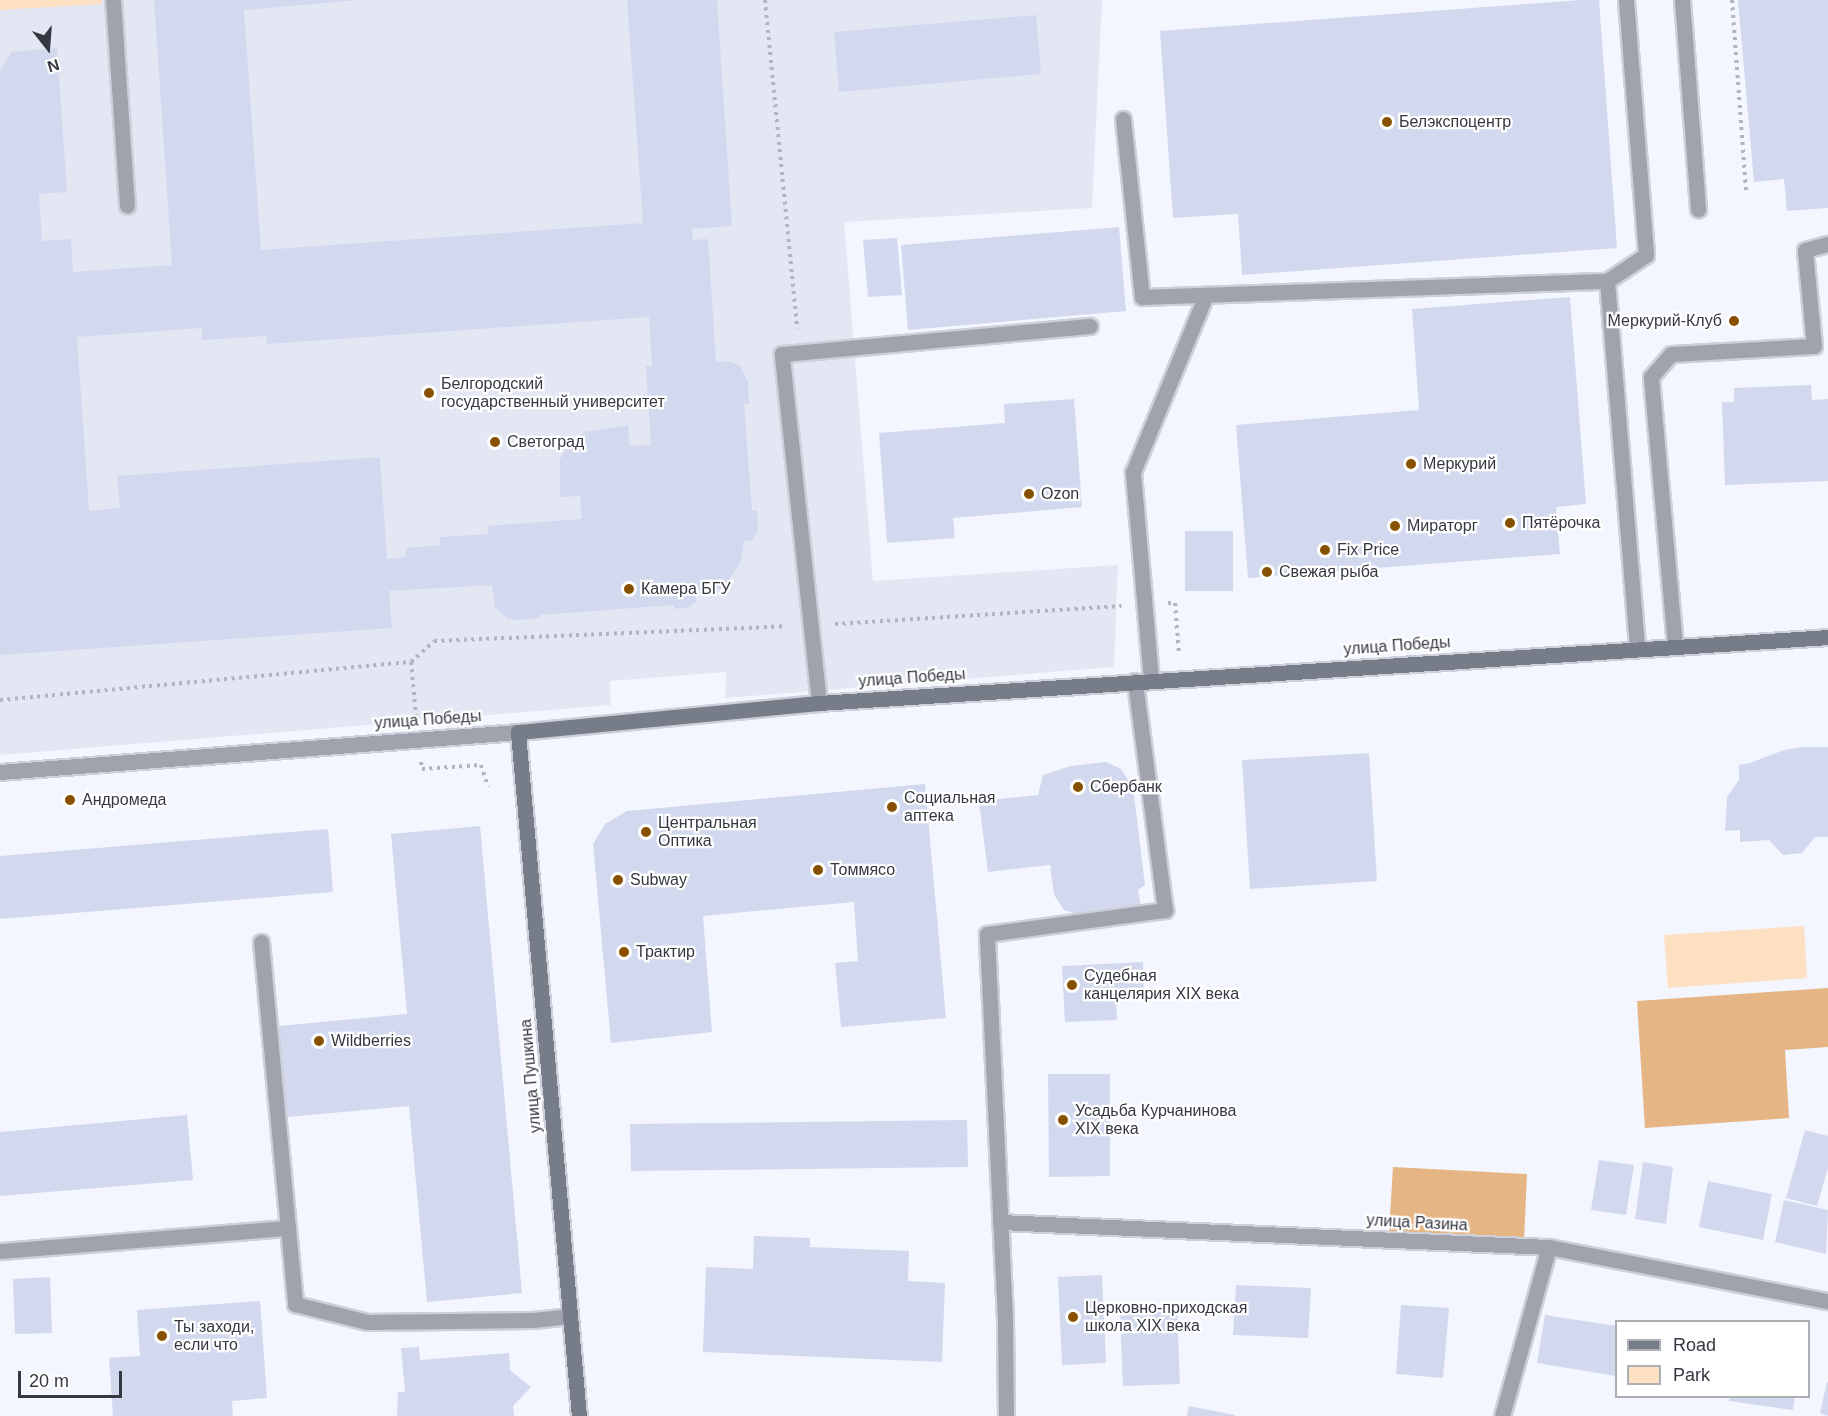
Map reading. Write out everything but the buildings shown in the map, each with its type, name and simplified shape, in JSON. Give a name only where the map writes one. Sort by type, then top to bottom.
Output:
[{"type":"street","points":[[113,0],[127,206]]},
{"type":"street","points":[[1124,119],[1142,297],[1607,280],[1646,255],[1626,0]]},
{"type":"street","points":[[1682,0],[1698,209]]},
{"type":"street","points":[[1675,646],[1651,377],[1671,354],[1814,346],[1805,250],[1828,244]]},
{"type":"street","points":[[1607,280],[1637,648]]},
{"type":"street","points":[[1006,1416],[987,934],[1166,910],[1143,680],[1133,472],[1206,295]]},
{"type":"street","points":[[819,703],[782,354],[1090,326]]},
{"type":"street","name":"улица Победы","points":[[0,772],[518,732],[819,703],[1143,680],[1828,637]]},
{"type":"street","name":"улица Пушкина","points":[[518,732],[579,1416]]},
{"type":"street","points":[[261,942],[295,1304],[367,1322],[533,1320],[570,1316]]},
{"type":"street","name":"улица Разина","points":[[1000,1222],[1155,1227],[1549,1248],[1828,1301]]},
{"type":"street","points":[[0,1251],[288,1228]]},
{"type":"street","points":[[1502,1416],[1549,1248]]},
{"type":"path","points":[[765,0],[799,352]]},
{"type":"path","points":[[1732,0],[1746,190]]},
{"type":"path","points":[[0,700],[411,662],[434,641],[810,625]]},
{"type":"path","points":[[411,662],[422,769],[482,765],[488,787]]},
{"type":"shaded area","name":"Белгородский государственный университет","points":[[0,0],[1102,0],[1092,208],[844,222],[873,581],[1118,565],[1114,667],[725,698],[726,672],[610,681],[611,705],[0,755]]},
{"type":"shaded area","points":[[1828,988],[1828,1047],[1785,1050],[1789,1118],[1645,1128],[1637,1001]]},
{"type":"shaded area","points":[[1393,1167],[1527,1174],[1524,1240],[1389,1233]]},
{"type":"green space","points":[[0,0],[102,0],[102,4],[0,10]]},
{"type":"green space","points":[[1804,926],[1807,978],[1668,988],[1664,935]]},
{"type":"place","name":"Белэкспоцентр","points":[[1387,122]]},
{"type":"place","name":"Меркурий-Клуб","points":[[1734,321]]},
{"type":"place","name":"Белгородский государственный университет","points":[[429,393]]},
{"type":"place","name":"Светоград","points":[[495,442]]},
{"type":"place","name":"Меркурий","points":[[1411,464]]},
{"type":"place","name":"Ozon","points":[[1029,494]]},
{"type":"place","name":"Пятёрочка","points":[[1510,523]]},
{"type":"place","name":"Мираторг","points":[[1395,526]]},
{"type":"place","name":"Fix Price","points":[[1325,550]]},
{"type":"place","name":"Свежая рыба","points":[[1267,572]]},
{"type":"place","name":"Камера БГУ","points":[[629,589]]},
{"type":"place","name":"Сбербанк","points":[[1078,787]]},
{"type":"place","name":"Андромеда","points":[[70,800]]},
{"type":"place","name":"Социальная аптека","points":[[892,807]]},
{"type":"place","name":"Центральная Оптика","points":[[646,832]]},
{"type":"place","name":"Томмясо","points":[[818,870]]},
{"type":"place","name":"Subway","points":[[618,880]]},
{"type":"place","name":"Трактир","points":[[624,952]]},
{"type":"place","name":"Судебная канцелярия XIX века","points":[[1072,985]]},
{"type":"place","name":"Wildberries","points":[[319,1041]]},
{"type":"place","name":"Усадьба Курчанинова XIX века","points":[[1063,1120]]},
{"type":"place","name":"Церковно-приходская школа XIX века","points":[[1073,1317]]},
{"type":"place","name":"Ты заходи, если что","points":[[162,1336]]}]
